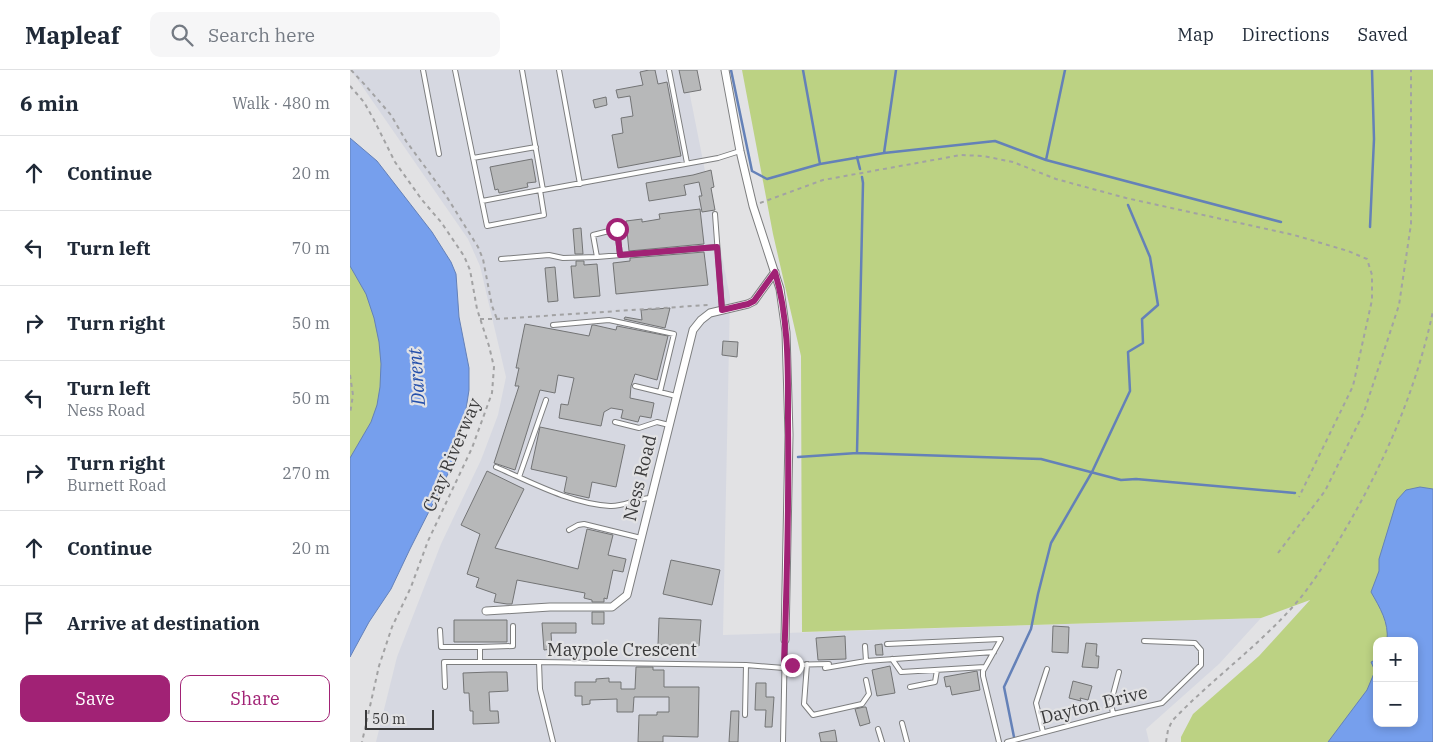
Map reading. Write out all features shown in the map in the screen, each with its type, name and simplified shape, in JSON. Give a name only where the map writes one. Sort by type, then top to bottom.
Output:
[{"type":"street","points":[[725,70],[752,206],[780,289],[786,330],[788,484],[785,640]]},
{"type":"street","name":"Ness Road","points":[[486,611],[550,607],[612,607],[626,595],[693,330],[710,313],[754,301],[775,272]]},
{"type":"lane","points":[[423,70],[439,154]]},
{"type":"lane","points":[[455,70],[487,226],[544,215],[536,147],[522,70]]},
{"type":"lane","points":[[559,70],[580,184]]},
{"type":"lane","points":[[669,70],[688,164]]},
{"type":"lane","points":[[473,158],[536,147]]},
{"type":"lane","points":[[482,201],[688,164],[740,151]]},
{"type":"lane","points":[[715,214],[722,310]]},
{"type":"lane","points":[[597,257],[593,235],[617,229],[620,255]]},
{"type":"lane","points":[[501,259],[549,255],[563,258],[597,257],[717,247]]},
{"type":"lane","points":[[554,325],[609,320],[674,334],[660,392]]},
{"type":"lane","points":[[635,386],[676,396]]},
{"type":"lane","points":[[519,477],[546,400]]},
{"type":"lane","points":[[615,422],[639,428],[657,422],[669,426]]},
{"type":"lane","points":[[496,467],[563,497],[611,506],[640,498],[651,498]]},
{"type":"lane","points":[[570,530],[584,524],[641,538]]},
{"type":"lane","points":[[440,630],[441,647],[513,646],[513,626]]},
{"type":"lane","points":[[887,644],[1001,639],[982,676],[999,742]]},
{"type":"lane","points":[[783,742],[785,640]]},
{"type":"lane","name":"Dayton Drive","points":[[1007,742],[1162,703],[1201,665],[1200,650],[1195,643],[1144,642]]},
{"type":"lane","points":[[865,646],[866,660]]},
{"type":"lane","points":[[480,647],[480,662]]},
{"type":"lane","points":[[825,668],[866,660],[994,652]]},
{"type":"lane","points":[[892,659],[901,672],[985,667]]},
{"type":"lane","points":[[445,687],[444,662],[539,662]]},
{"type":"lane","name":"Maypole Crescent","points":[[553,742],[540,689],[539,662],[784,667],[829,664]]},
{"type":"lane","points":[[807,664],[804,704],[813,716],[862,704],[869,694],[866,680]]},
{"type":"lane","points":[[745,715],[746,665]]},
{"type":"lane","points":[[1043,732],[1036,703],[1047,669]]},
{"type":"lane","points":[[910,686],[934,682],[937,670]]},
{"type":"lane","points":[[1113,714],[1111,702],[1119,672]]},
{"type":"lane","points":[[902,723],[906,742]]},
{"type":"lane","points":[[878,729],[882,742]]},
{"type":"path","points":[[351,70],[391,115],[406,141],[445,194],[478,247],[483,259],[492,306],[497,319]]},
{"type":"path","points":[[1278,553],[1325,491],[1364,412],[1399,305],[1410,224],[1412,70]]},
{"type":"path","name":"Cray Riverway","points":[[350,86],[364,102],[395,162],[422,200],[441,222],[464,256],[470,270],[479,319],[494,367],[492,393],[472,448],[428,541],[411,588],[392,627],[379,666],[362,742]]},
{"type":"path","points":[[752,206],[823,180],[961,155],[983,156],[1013,162],[1056,179],[1126,198],[1294,235],[1348,251],[1367,259],[1372,275],[1372,300],[1353,386],[1299,496]]},
{"type":"path","points":[[479,319],[691,306]]},
{"type":"path","points":[[1166,742],[1172,721],[1288,612],[1306,591],[1323,566],[1354,515],[1388,449],[1419,368],[1433,311]]},
{"type":"path","points":[[350,375],[353,395],[350,414]]},
{"type":"shaded area","points":[[351,70],[685,70],[730,297],[723,635],[1261,618],[1219,664],[1146,729],[1149,742],[376,742],[397,657],[441,544],[481,460],[498,415],[506,377],[480,266],[468,239]]},
{"type":"green space","points":[[742,70],[1433,70],[1433,742],[1181,742],[1181,737],[1193,714],[1259,656],[1310,600],[1261,618],[802,632],[801,356],[773,234]]},
{"type":"green space","points":[[350,193],[412,282],[350,515]]},
{"type":"water","name":"Darent","points":[[350,138],[377,161],[432,232],[451,262],[456,274],[459,317],[469,368],[469,390],[460,448],[454,462],[391,589],[369,622],[350,657],[350,458],[371,422],[377,405],[381,364],[374,318],[366,294],[350,266]]},
{"type":"water","points":[[1420,487],[1433,489],[1433,742],[1328,742],[1367,690],[1373,676],[1373,727],[1418,727],[1418,637],[1387,637],[1385,621],[1371,592],[1379,571],[1379,559],[1397,500],[1406,490]]},
{"type":"building","points":[[655,70],[658,84],[667,82],[681,156],[618,168],[612,135],[623,133],[621,118],[633,116],[630,96],[618,98],[616,90],[643,85],[640,72]]},
{"type":"building","points":[[679,70],[697,70],[701,90],[684,93]]},
{"type":"building","points":[[606,97],[607,105],[595,108],[593,100]]},
{"type":"building","points":[[532,159],[536,182],[527,183],[528,187],[499,193],[498,189],[495,190],[490,167]]},
{"type":"building","points":[[711,170],[714,187],[711,188],[715,210],[702,212],[699,196],[702,196],[699,182],[684,185],[686,195],[649,201],[646,183]]},
{"type":"building","points":[[700,209],[704,244],[629,251],[626,221],[642,219],[642,222],[660,219],[659,214]]},
{"type":"building","points":[[581,228],[583,254],[575,254],[573,229]]},
{"type":"building","points":[[704,252],[708,285],[616,294],[613,263],[630,261],[630,258]]},
{"type":"building","points":[[576,261],[584,261],[584,265],[597,264],[600,296],[574,298],[571,266],[576,266]]},
{"type":"building","points":[[555,267],[558,301],[548,302],[545,268]]},
{"type":"building","points":[[670,308],[665,328],[624,319],[625,317],[642,320],[641,310]]},
{"type":"building","points":[[525,324],[589,336],[592,325],[594,325],[616,330],[617,326],[668,336],[657,380],[635,374],[631,386],[630,398],[654,403],[651,418],[640,416],[638,422],[621,418],[623,410],[611,408],[604,412],[601,426],[559,418],[561,404],[568,405],[574,378],[558,375],[555,393],[540,390],[515,470],[494,463],[519,386],[515,386],[519,368],[516,368]]},
{"type":"building","points":[[723,341],[738,342],[737,357],[722,355]]},
{"type":"building","points":[[540,427],[625,445],[616,487],[592,482],[589,498],[564,492],[567,477],[531,469]]},
{"type":"building","points":[[487,471],[524,489],[495,548],[578,569],[587,529],[613,535],[608,555],[626,559],[623,572],[613,570],[607,599],[604,598],[604,602],[592,602],[592,600],[584,598],[585,593],[517,580],[512,604],[507,604],[494,602],[496,594],[476,587],[479,578],[467,574],[480,534],[461,525]]},
{"type":"building","points":[[671,560],[720,570],[712,605],[663,594]]},
{"type":"building","points":[[592,612],[604,612],[604,624],[592,624]]},
{"type":"building","points":[[659,618],[701,620],[699,646],[658,645]]},
{"type":"building","points":[[454,620],[507,620],[507,642],[454,642]]},
{"type":"building","points":[[542,623],[576,623],[576,633],[551,633],[552,649],[544,650]]},
{"type":"building","points":[[1053,626],[1069,627],[1068,653],[1052,652]]},
{"type":"building","points":[[845,636],[846,659],[818,660],[816,638]]},
{"type":"building","points":[[1086,643],[1097,644],[1098,668],[1082,667]]},
{"type":"building","points":[[882,644],[883,655],[876,655],[875,645]]},
{"type":"building","points":[[890,666],[895,693],[877,696],[872,670]]},
{"type":"building","points":[[636,667],[653,667],[653,670],[664,670],[664,687],[699,687],[698,737],[663,736],[663,742],[638,742],[639,715],[657,715],[657,712],[669,712],[669,697],[634,697],[633,712],[617,712],[617,699],[590,700],[590,704],[582,705],[582,696],[575,696],[575,682],[596,682],[596,679],[609,678],[609,682],[621,682],[621,689],[635,689]]},
{"type":"building","points":[[977,671],[980,690],[952,695],[950,686],[946,687],[944,677]]},
{"type":"building","points":[[507,672],[508,691],[489,692],[490,711],[498,711],[499,723],[473,724],[473,711],[470,711],[469,693],[464,693],[463,673]]},
{"type":"building","points":[[1073,681],[1092,686],[1088,700],[1080,698],[1081,701],[1069,698]]},
{"type":"building","points":[[756,683],[766,683],[766,697],[774,697],[772,727],[765,727],[766,710],[755,710]]},
{"type":"building","points":[[866,707],[870,723],[860,726],[855,709]]},
{"type":"building","points":[[731,711],[739,711],[738,742],[729,742]]},
{"type":"building","points":[[835,730],[837,742],[821,742],[819,733]]},
{"type":"waterway","points":[[731,70],[752,171],[767,179],[820,164],[884,153],[995,141],[1046,160],[1281,222]]},
{"type":"waterway","points":[[803,70],[820,164]]},
{"type":"waterway","points":[[884,153],[896,70]]},
{"type":"waterway","points":[[1046,160],[1065,70]]},
{"type":"waterway","points":[[1370,227],[1374,139],[1372,70]]},
{"type":"waterway","points":[[857,157],[860,169]]},
{"type":"waterway","points":[[857,453],[862,177]]},
{"type":"waterway","points":[[1015,742],[1004,687],[1031,629],[1051,543],[1092,472],[1130,391],[1128,352],[1143,343],[1142,319],[1158,305],[1150,257],[1128,205]]},
{"type":"waterway","points":[[798,457],[857,453],[1041,459],[1121,480],[1136,479],[1295,493]]},
{"type":"route","points":[[617,229],[620,255],[717,247],[722,310],[754,301],[775,272],[780,289],[786,332],[788,372],[788,515],[784,665],[792,665]]}]
